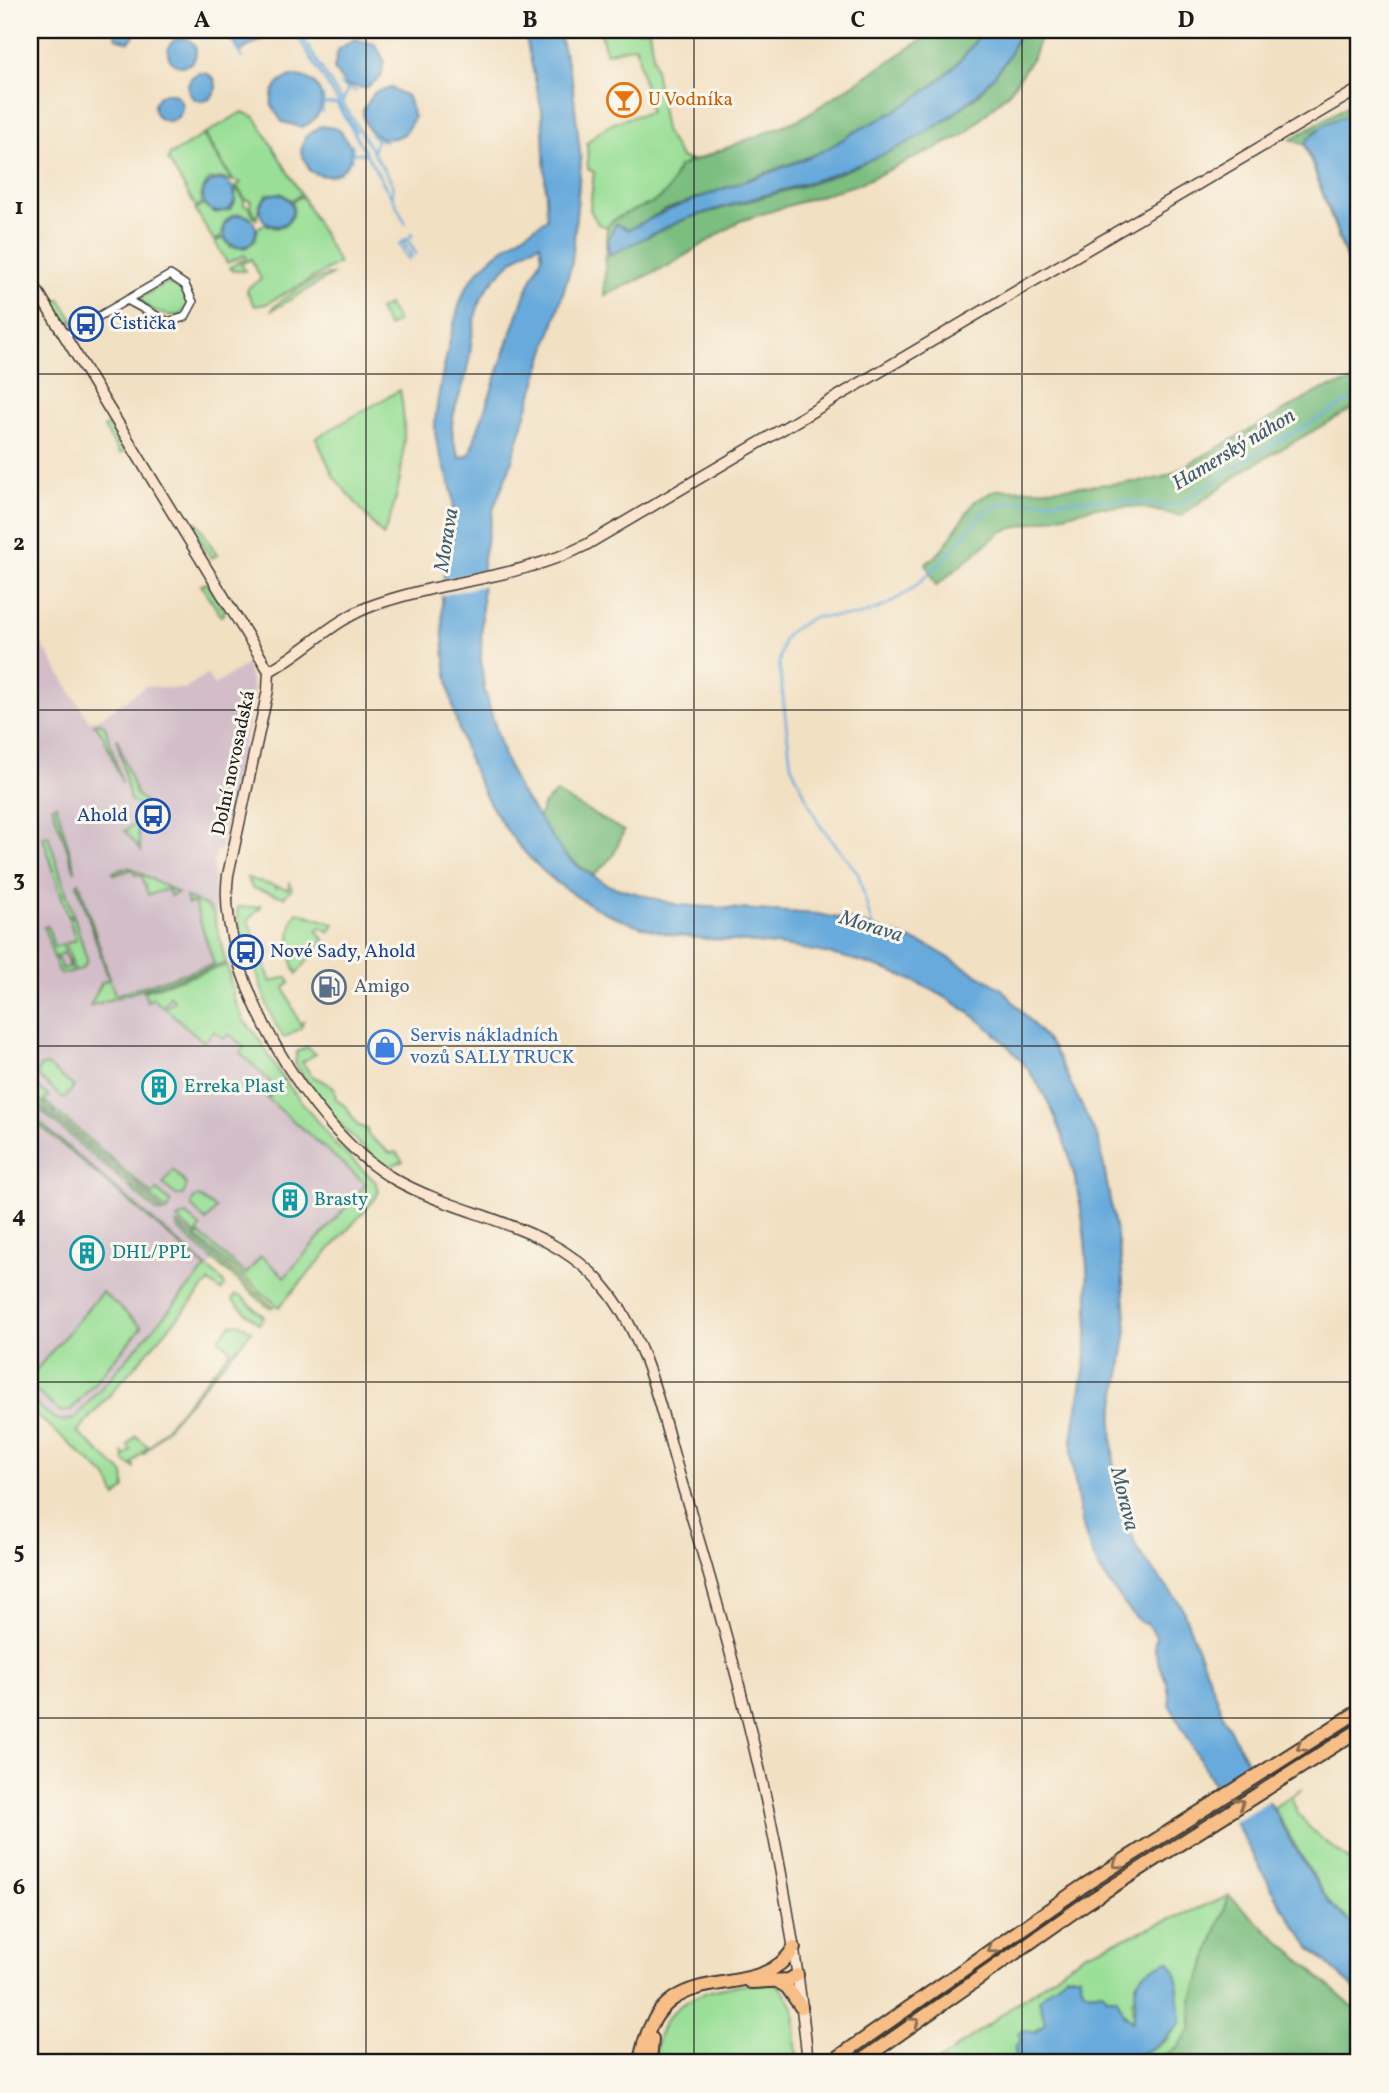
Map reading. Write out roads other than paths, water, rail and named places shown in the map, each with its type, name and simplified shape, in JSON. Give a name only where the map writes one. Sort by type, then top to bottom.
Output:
[{"type":"highway","points":[[830,2063],[1174,1827],[1359,1711]]},
{"type":"highway","points":[[859,2062],[1073,1912],[1359,1730]]},
{"type":"highway","points":[[640,2063],[649,2028],[661,2010],[673,1999],[698,1987],[773,1976],[794,1948]]},
{"type":"highway","points":[[650,2063],[653,2035],[663,2017],[679,2002],[698,1992],[773,1976],[785,1970],[797,1975]]},
{"type":"highway","points":[[773,1976],[787,1987],[802,2007]]},
{"type":"main road","points":[[269,671],[358,611],[413,593],[525,569],[560,558],[601,537],[1359,89]]},
{"type":"main road","name":"Dolní novosadská","points":[[30,278],[269,671],[269,687],[227,885],[227,910],[232,943],[254,1003],[297,1080],[348,1141],[396,1181],[513,1224],[555,1246],[595,1276],[627,1322],[650,1379],[740,1683],[772,1819],[794,1948],[808,2063]]},
{"type":"street","points":[[65,336],[170,275],[186,285],[193,302],[185,317],[168,322],[127,300]]},
{"type":"water","points":[[115,30],[134,30],[135,34],[129,42],[116,38]]},
{"type":"water","points":[[226,30],[277,30],[240,52]]},
{"type":"water","name":"Morava","points":[[524,30],[558,30],[572,80],[581,161],[572,263],[509,470],[494,507],[483,557],[481,659],[484,689],[505,759],[519,790],[563,853],[578,867],[610,886],[678,905],[818,914],[858,922],[929,946],[1002,989],[1053,1047],[1099,1141],[1121,1259],[1127,1330],[1112,1424],[1115,1490],[1138,1551],[1181,1605],[1226,1723],[1290,1840],[1330,1904],[1359,1929],[1359,1993],[1311,1948],[1282,1907],[1169,1704],[1168,1688],[1155,1649],[1154,1634],[1147,1624],[1140,1622],[1133,1615],[1116,1593],[1097,1564],[1087,1541],[1072,1456],[1086,1354],[1088,1317],[1085,1238],[1070,1159],[1057,1122],[1040,1087],[1018,1057],[992,1031],[935,991],[903,976],[836,955],[669,934],[613,916],[566,889],[527,854],[495,813],[471,765],[455,714],[445,659],[442,590],[453,496],[436,440],[436,418],[451,336],[466,288],[492,258],[547,219],[542,111]],"holes":[[[540,244],[542,256],[525,294],[469,455],[460,458],[452,434],[453,415],[466,375],[478,306],[493,281],[517,257]]]},
{"type":"water","points":[[983,30],[1020,30],[1004,63],[975,96],[941,123],[861,164],[691,217],[609,255],[608,239],[616,224],[629,230],[699,198],[824,151],[913,100],[958,62]]},
{"type":"water","points":[[182,38],[192,42],[196,52],[192,62],[182,66],[172,62],[168,52],[172,42]]},
{"type":"water","points":[[354,39],[375,44],[384,60],[381,77],[366,88],[346,86],[334,69],[338,50]]},
{"type":"water","points":[[202,73],[212,77],[216,87],[212,97],[202,101],[192,97],[188,87],[192,77]]},
{"type":"water","points":[[292,76],[303,77],[312,82],[321,97],[318,115],[301,127],[282,122],[272,106],[276,87]]},
{"type":"water","points":[[391,88],[408,97],[414,118],[404,134],[382,138],[371,131],[363,110],[375,92]]},
{"type":"water","points":[[168,93],[178,97],[182,107],[178,117],[168,121],[158,117],[154,107],[158,97]]},
{"type":"water","points":[[1348,117],[1359,155],[1359,292],[1305,143],[1324,126],[1336,119]]},
{"type":"water","points":[[321,126],[339,129],[351,147],[348,163],[332,175],[325,176],[310,171],[301,152],[305,137]]},
{"type":"water","points":[[219,180],[230,185],[235,196],[230,207],[219,212],[208,207],[203,196],[208,185]]},
{"type":"water","points":[[276,194],[287,199],[292,210],[287,221],[276,226],[265,221],[260,210],[265,199]]},
{"type":"water","points":[[240,215],[251,220],[256,231],[251,242],[240,247],[229,242],[224,231],[229,220]]},
{"type":"water","points":[[1169,1961],[1176,1972],[1181,2021],[1165,2039],[1127,2059],[1106,2063],[1015,2063],[1015,2046],[1021,2042],[1019,2033],[1024,2030],[1034,2033],[1045,2023],[1039,1999],[1066,1975],[1079,1975],[1083,1989],[1090,1993],[1102,1991],[1107,1998],[1117,1998],[1125,2016],[1132,2022],[1139,1978],[1145,1972]]},
{"type":"waterway","points":[[225,30],[242,58]]},
{"type":"waterway","points":[[298,30],[392,183],[393,199],[406,224]]},
{"type":"waterway","points":[[295,32],[356,131]]},
{"type":"waterway","points":[[340,84],[348,89]]},
{"type":"waterway","points":[[343,101],[348,89],[356,91]]},
{"type":"waterway","points":[[323,95],[324,103],[337,104],[391,196]]},
{"type":"waterway","points":[[322,112],[324,103]]},
{"type":"waterway","points":[[370,134],[377,139],[373,151]]},
{"type":"waterway","points":[[377,139],[386,141]]},
{"type":"waterway","points":[[352,144],[353,153],[366,154]]},
{"type":"waterway","points":[[351,161],[353,153]]},
{"type":"waterway","points":[[408,259],[399,244],[412,236],[411,233]]},
{"type":"waterway","points":[[407,239],[416,254]]},
{"type":"waterway","points":[[403,242],[412,257]]},
{"type":"waterway","name":"Hamerský náhon","points":[[873,929],[858,873],[819,824],[791,765],[779,663],[783,641],[789,632],[813,617],[858,616],[885,606],[911,590],[946,558],[979,517],[993,507],[1009,502],[1084,500],[1120,500],[1165,506],[1183,502],[1244,461],[1359,395]]},
{"type":"place","name":"U Vodníka","points":[[624,100]]},
{"type":"place","name":"Čistička","points":[[86,324]]},
{"type":"place","name":"Ahold","points":[[153,816]]},
{"type":"place","name":"Nové Sady, Ahold","points":[[246,952]]},
{"type":"place","name":"Amigo","points":[[329,987]]},
{"type":"place","name":"Servis nákladních vozů SALLY TRUCK","points":[[385,1047]]},
{"type":"place","name":"Erreka Plast","points":[[159,1087]]},
{"type":"place","name":"Brasty","points":[[290,1200]]},
{"type":"place","name":"DHL/PPL","points":[[87,1253]]}]
